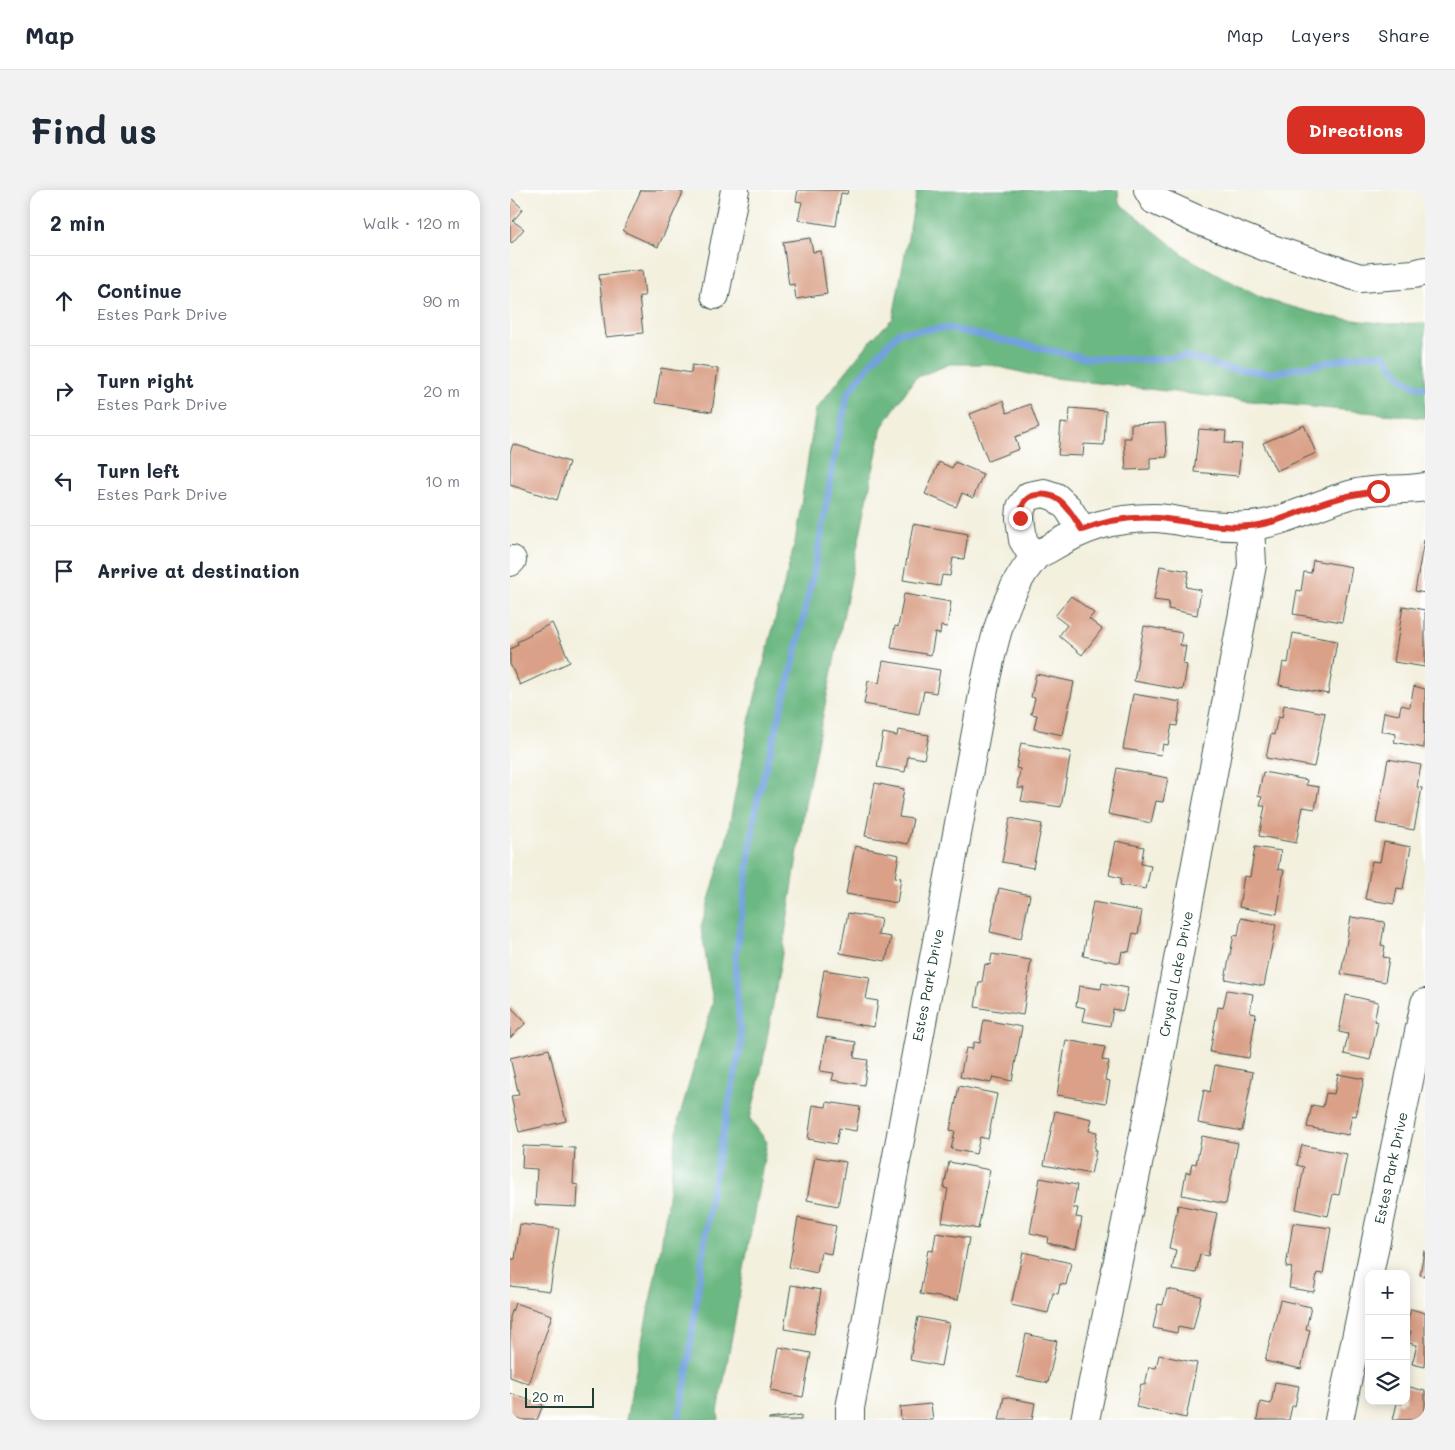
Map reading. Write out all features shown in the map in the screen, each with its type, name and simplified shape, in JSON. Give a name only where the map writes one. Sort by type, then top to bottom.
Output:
[{"type":"street","points":[[715,295],[735,190]]},
{"type":"street","points":[[1148,190],[1154,200],[1198,220],[1266,247],[1360,278],[1414,274],[1425,271]]},
{"type":"street","name":"Estes Park Drive","points":[[850,1420],[850,1408],[921,1022],[995,634],[1006,604],[1023,573],[1034,558],[1082,530],[1121,520],[1156,518],[1218,526],[1250,526],[1277,520],[1356,493],[1425,487]]},
{"type":"street","points":[[1034,558],[1023,540],[1020,518],[1021,507],[1029,496],[1044,493],[1056,497],[1068,508],[1082,530]]},
{"type":"street","name":"Crystal Lake Drive","points":[[1085,1420],[1156,1077],[1251,574],[1250,526]]},
{"type":"street","name":"Estes Park Drive","points":[[1370,1270],[1424,1017]]},
{"type":"street","name":"Estes Park Drive","points":[[1339,1420],[1365,1294]]},
{"type":"green space","points":[[917,190],[1118,190],[1119,203],[1188,258],[1263,299],[1329,317],[1388,324],[1425,323],[1425,418],[1251,401],[1037,376],[987,364],[950,364],[915,378],[882,427],[806,798],[782,954],[761,1072],[750,1119],[767,1142],[718,1413],[719,1420],[626,1420],[661,1247],[679,1118],[713,1002],[701,927],[726,842],[750,717],[795,542],[816,409],[873,338],[893,318]]},
{"type":"building","points":[[641,190],[676,190],[683,193],[658,247],[623,231]]},
{"type":"building","points":[[798,190],[848,190],[847,194],[841,193],[836,226],[798,220],[802,202],[796,201]]},
{"type":"building","points":[[510,197],[523,209],[513,221],[524,229],[512,243],[510,241]]},
{"type":"building","points":[[810,238],[813,252],[821,251],[827,294],[796,299],[794,284],[789,285],[783,242]]},
{"type":"building","points":[[642,270],[645,296],[639,296],[643,333],[606,337],[599,275]]},
{"type":"building","points":[[692,365],[718,369],[712,412],[655,403],[661,368],[691,373]]},
{"type":"building","points":[[1003,401],[1007,413],[1030,404],[1039,428],[1015,437],[1019,449],[988,461],[970,414]]},
{"type":"building","points":[[1070,408],[1106,411],[1104,445],[1084,444],[1083,456],[1058,455],[1061,423],[1069,424]]},
{"type":"building","points":[[1165,423],[1167,457],[1150,458],[1150,469],[1126,470],[1124,438],[1131,438],[1131,424]]},
{"type":"building","points":[[1304,425],[1316,453],[1276,471],[1263,443]]},
{"type":"building","points":[[1199,429],[1226,431],[1225,443],[1242,444],[1238,476],[1194,472]]},
{"type":"building","points":[[513,444],[569,462],[557,500],[510,485],[510,453]]},
{"type":"building","points":[[939,462],[952,468],[955,462],[983,474],[973,498],[962,493],[956,507],[925,494]]},
{"type":"building","points":[[913,524],[968,534],[964,559],[953,558],[950,576],[942,575],[940,586],[903,580]]},
{"type":"building","points":[[1425,540],[1425,593],[1415,591]]},
{"type":"building","points":[[1313,560],[1352,567],[1342,622],[1293,614],[1297,590],[1301,591],[1304,572],[1311,573]]},
{"type":"building","points":[[1160,566],[1189,571],[1186,587],[1201,590],[1197,615],[1168,609],[1169,602],[1154,600]]},
{"type":"building","points":[[904,594],[951,602],[947,627],[941,626],[940,634],[935,633],[931,655],[891,648],[895,626],[898,627]]},
{"type":"building","points":[[1071,596],[1094,613],[1089,619],[1102,629],[1082,655],[1059,636],[1067,625],[1055,616]]},
{"type":"building","points":[[1403,606],[1425,610],[1425,667],[1394,662]]},
{"type":"building","points":[[552,623],[570,662],[520,685],[510,664],[510,649],[518,645],[517,642]]},
{"type":"building","points":[[1144,626],[1182,633],[1180,645],[1186,646],[1183,664],[1187,665],[1183,690],[1134,681]]},
{"type":"building","points":[[1293,633],[1337,641],[1328,694],[1279,685],[1283,662],[1288,663]]},
{"type":"building","points":[[883,661],[940,670],[936,693],[924,691],[919,714],[864,704],[868,681],[879,683]]},
{"type":"building","points":[[1036,674],[1074,682],[1063,735],[1034,729],[1037,715],[1031,714],[1035,698],[1031,697]]},
{"type":"building","points":[[1414,686],[1425,689],[1424,748],[1394,742],[1396,734],[1381,731],[1384,712],[1399,715],[1401,705],[1410,707]]},
{"type":"building","points":[[1133,694],[1181,702],[1177,726],[1172,725],[1168,745],[1163,744],[1161,755],[1123,749]]},
{"type":"building","points":[[1284,705],[1325,713],[1314,767],[1266,758],[1271,734],[1274,735],[1278,717],[1282,718]]},
{"type":"building","points":[[898,730],[929,735],[924,759],[908,756],[905,772],[877,767],[883,733],[897,736]]},
{"type":"building","points":[[1021,743],[1071,752],[1061,807],[1021,801],[1024,788],[1017,788],[1020,769],[1016,768]]},
{"type":"building","points":[[1388,759],[1421,765],[1417,787],[1422,788],[1414,830],[1376,823]]},
{"type":"building","points":[[1117,768],[1168,778],[1163,802],[1156,801],[1151,823],[1108,814]]},
{"type":"building","points":[[1263,772],[1307,780],[1306,785],[1319,787],[1315,809],[1303,807],[1296,843],[1259,836],[1265,806],[1260,806],[1262,797],[1258,796]]},
{"type":"building","points":[[875,783],[904,789],[899,817],[913,819],[908,844],[865,836]]},
{"type":"building","points":[[1010,818],[1042,824],[1033,868],[1002,862]]},
{"type":"building","points":[[1116,841],[1144,847],[1141,864],[1151,866],[1146,889],[1120,885],[1121,878],[1109,875]]},
{"type":"building","points":[[1384,842],[1411,847],[1403,889],[1397,888],[1394,904],[1365,899],[1372,861],[1380,862]]},
{"type":"building","points":[[855,846],[899,855],[895,877],[901,878],[897,903],[846,894]]},
{"type":"building","points":[[1255,847],[1281,851],[1278,869],[1284,870],[1277,914],[1239,907],[1244,876],[1250,877]]},
{"type":"building","points":[[999,888],[1030,895],[1021,939],[990,932]]},
{"type":"building","points":[[1093,902],[1142,911],[1138,934],[1133,933],[1129,952],[1122,951],[1120,963],[1083,956]]},
{"type":"building","points":[[848,913],[881,919],[878,935],[891,937],[886,961],[840,953]]},
{"type":"building","points":[[1351,917],[1385,922],[1381,945],[1385,946],[1383,957],[1389,958],[1385,982],[1341,974]]},
{"type":"building","points":[[1241,918],[1276,925],[1264,986],[1225,979],[1234,935],[1238,936]]},
{"type":"building","points":[[992,954],[1031,960],[1023,1015],[975,1007],[979,982],[982,982],[985,964],[990,965]]},
{"type":"building","points":[[824,970],[870,977],[866,999],[878,1001],[874,1027],[816,1018]]},
{"type":"building","points":[[1102,983],[1128,988],[1123,1011],[1113,1009],[1110,1026],[1082,1021],[1085,1008],[1076,1006],[1079,986],[1101,989]]},
{"type":"building","points":[[1227,990],[1253,994],[1250,1013],[1256,1014],[1249,1058],[1210,1052],[1218,1007],[1223,1008]]},
{"type":"building","points":[[1346,995],[1378,1002],[1374,1021],[1378,1022],[1370,1060],[1344,1054],[1348,1034],[1339,1032]]},
{"type":"building","points":[[510,1006],[526,1023],[510,1038]]},
{"type":"building","points":[[984,1020],[1022,1027],[1012,1081],[993,1077],[991,1083],[960,1077],[966,1048],[972,1049],[974,1042],[980,1043]]},
{"type":"building","points":[[826,1037],[856,1042],[854,1058],[868,1060],[864,1085],[832,1080],[834,1073],[820,1071]]},
{"type":"building","points":[[1066,1040],[1105,1047],[1102,1060],[1109,1061],[1105,1080],[1110,1081],[1106,1103],[1057,1095]]},
{"type":"building","points":[[549,1049],[566,1121],[519,1132],[511,1096],[519,1095],[510,1058]]},
{"type":"building","points":[[1215,1065],[1253,1072],[1242,1131],[1198,1123],[1204,1090],[1210,1092]]},
{"type":"building","points":[[1338,1074],[1364,1079],[1356,1116],[1352,1115],[1348,1135],[1307,1127],[1312,1105],[1323,1107],[1326,1093],[1334,1094]]},
{"type":"building","points":[[959,1086],[997,1094],[988,1139],[980,1137],[976,1154],[951,1149],[955,1131],[950,1130]]},
{"type":"building","points":[[827,1102],[860,1107],[856,1131],[839,1128],[836,1144],[808,1139],[813,1105],[826,1107]]},
{"type":"building","points":[[1055,1111],[1092,1119],[1089,1131],[1097,1132],[1094,1151],[1096,1151],[1091,1174],[1044,1165]]},
{"type":"building","points":[[1202,1136],[1238,1143],[1226,1204],[1182,1195],[1186,1172],[1190,1173],[1192,1163],[1196,1164]]},
{"type":"building","points":[[1302,1145],[1347,1154],[1339,1195],[1333,1194],[1328,1216],[1296,1209],[1304,1167],[1297,1165]]},
{"type":"building","points":[[523,1146],[575,1148],[573,1184],[578,1185],[577,1207],[535,1205],[537,1169],[522,1168]]},
{"type":"building","points":[[815,1157],[846,1162],[838,1206],[807,1200]]},
{"type":"building","points":[[949,1162],[990,1170],[978,1229],[942,1222],[948,1189],[944,1188]]},
{"type":"building","points":[[1040,1178],[1077,1185],[1073,1208],[1078,1208],[1076,1217],[1082,1218],[1076,1249],[1047,1243],[1048,1237],[1030,1233]]},
{"type":"building","points":[[1178,1205],[1217,1213],[1208,1256],[1200,1254],[1196,1273],[1172,1269],[1176,1250],[1169,1248]]},
{"type":"building","points":[[798,1218],[836,1226],[831,1254],[821,1252],[817,1273],[789,1267]]},
{"type":"building","points":[[1293,1223],[1331,1228],[1323,1274],[1317,1273],[1314,1292],[1289,1288],[1292,1268],[1286,1267]]},
{"type":"building","points":[[520,1224],[559,1229],[550,1291],[510,1286],[510,1259],[515,1259]]},
{"type":"building","points":[[936,1233],[969,1238],[958,1300],[920,1294],[928,1250],[933,1251]]},
{"type":"building","points":[[1425,1251],[1425,1276],[1420,1275]]},
{"type":"building","points":[[1023,1252],[1071,1263],[1066,1285],[1060,1284],[1058,1294],[1053,1293],[1048,1313],[1011,1305]]},
{"type":"building","points":[[791,1285],[821,1290],[814,1334],[784,1329]]},
{"type":"building","points":[[1167,1289],[1201,1296],[1193,1330],[1178,1327],[1177,1333],[1153,1328],[1158,1304],[1163,1305]]},
{"type":"building","points":[[1280,1300],[1311,1307],[1306,1329],[1310,1330],[1301,1369],[1265,1361]]},
{"type":"building","points":[[515,1303],[552,1315],[529,1384],[510,1377],[510,1317]]},
{"type":"building","points":[[1411,1309],[1425,1313],[1425,1367],[1412,1364],[1417,1345],[1410,1343]]},
{"type":"building","points":[[918,1317],[949,1323],[941,1366],[910,1360]]},
{"type":"building","points":[[1026,1334],[1057,1341],[1048,1383],[1017,1377]]},
{"type":"building","points":[[779,1347],[811,1353],[803,1397],[771,1391]]},
{"type":"building","points":[[1159,1355],[1197,1363],[1186,1418],[1136,1407],[1141,1384],[1145,1385],[1149,1367],[1156,1368]]},
{"type":"building","points":[[1275,1382],[1299,1386],[1295,1406],[1292,1406],[1289,1420],[1257,1420],[1260,1402],[1271,1404]]},
{"type":"building","points":[[1410,1387],[1425,1391],[1425,1420],[1393,1420],[1397,1405],[1410,1405]]},
{"type":"building","points":[[510,1393],[543,1405],[537,1420],[510,1420]]},
{"type":"building","points":[[1004,1397],[1035,1403],[1032,1420],[999,1420]]},
{"type":"building","points":[[931,1404],[933,1420],[901,1420],[900,1407]]},
{"type":"building","points":[[801,1415],[801,1420],[769,1420],[769,1419]]},
{"type":"waterway","points":[[679,1420],[711,1193],[741,1044],[735,964],[756,806],[794,660],[818,552],[836,448],[848,393],[874,359],[899,332],[947,328],[1085,358],[1147,360],[1186,356],[1229,369],[1273,373],[1362,355],[1385,355],[1401,377],[1412,385],[1425,388]]},
{"type":"route","points":[[1020,518],[1021,507],[1029,496],[1044,493],[1056,497],[1068,508],[1082,530],[1121,520],[1156,518],[1218,526],[1250,526],[1277,520],[1356,493],[1378,491]]}]
